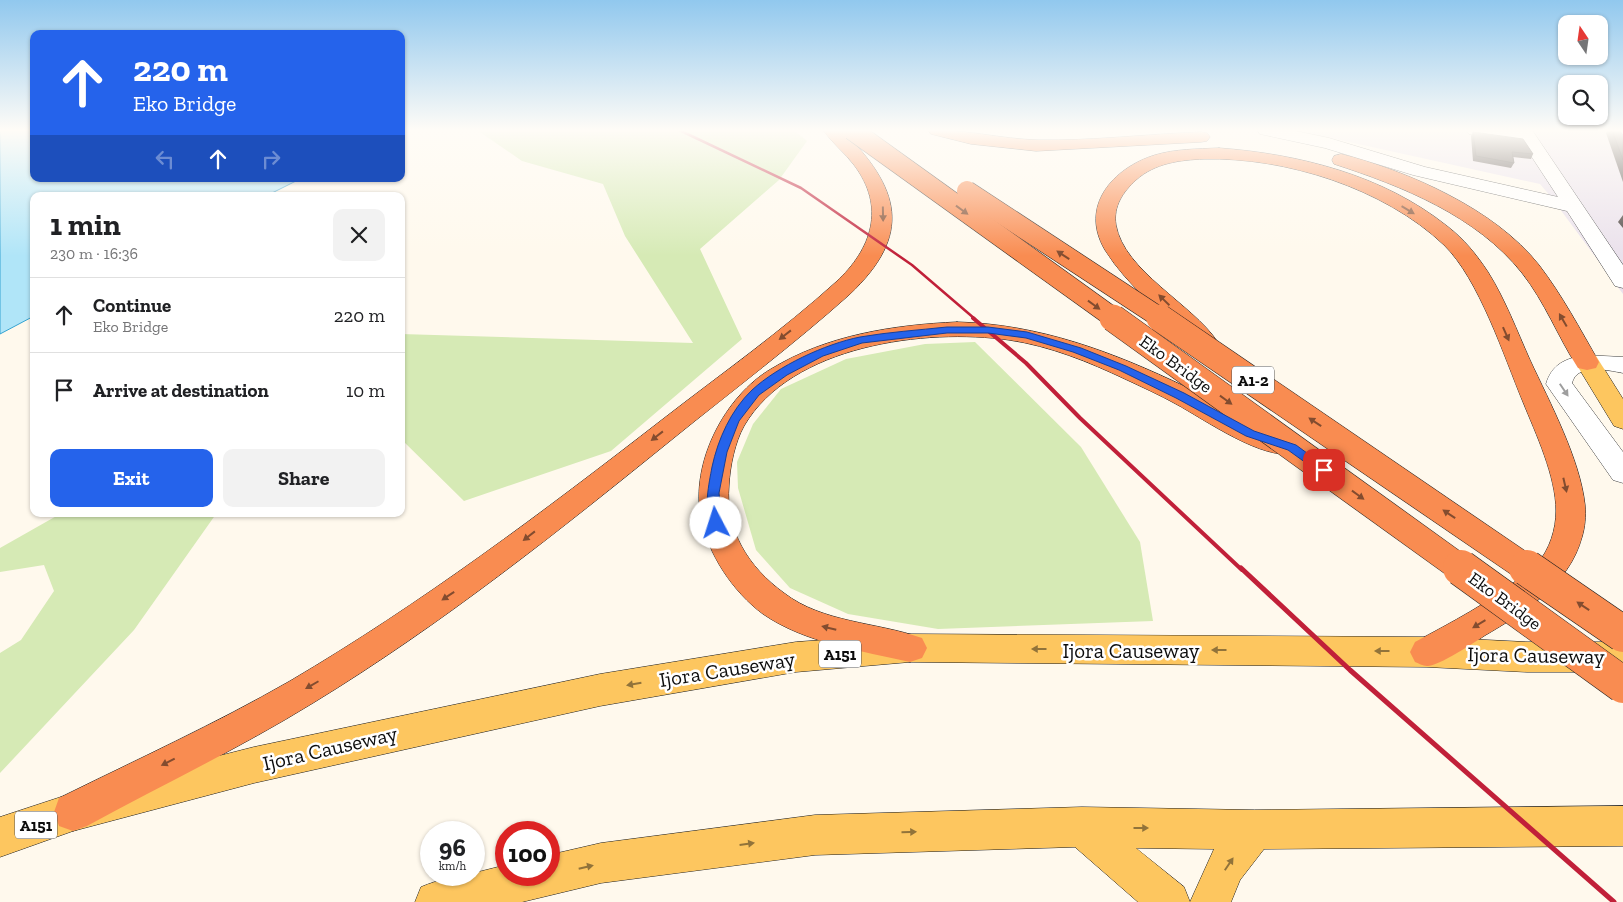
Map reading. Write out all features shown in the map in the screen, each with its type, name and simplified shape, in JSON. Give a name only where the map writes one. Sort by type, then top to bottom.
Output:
[{"type":"highway","points":[[73,812],[262,714],[329,675],[488,569],[819,309],[855,277],[872,253],[883,230],[883,208],[878,188],[870,172]]},
{"type":"highway","name":"Eko Bridge","points":[[910,172],[1623,686]]},
{"type":"highway","name":"Eko Bridge","points":[[939,172],[1223,360],[1623,634]]},
{"type":"highway","points":[[1131,172],[1107,200],[1105,220],[1111,242],[1125,261],[1223,360]]},
{"type":"highway","points":[[1324,172],[1366,188],[1424,220],[1451,241],[1472,264],[1488,291],[1545,424],[1563,475],[1571,510],[1567,540],[1548,573],[1492,616],[1427,652]]},
{"type":"highway","points":[[1374,172],[1421,191],[1474,220],[1508,245],[1529,267],[1548,293],[1587,362]]},
{"type":"highway","points":[[910,648],[819,625],[775,605],[758,590],[731,558],[716,523],[713,493],[721,452],[734,420],[756,393],[784,373],[819,353],[860,340],[947,330],[988,330],[1027,335],[1077,350],[1123,368],[1180,395],[1250,434],[1292,448]]},
{"type":"main road","points":[[1587,362],[1623,420]]},
{"type":"main road","name":"Ijora Causeway","points":[[0,837],[73,812],[254,765],[600,690],[796,657],[910,648],[1427,652],[1527,657],[1623,657]]},
{"type":"main road","points":[[436,902],[601,863],[815,835],[1082,828],[1254,830],[1623,826]]},
{"type":"main road","points":[[1082,828],[1169,902]]},
{"type":"main road","points":[[1210,902],[1226,866],[1254,830]]},
{"type":"street","points":[[1425,172],[1574,208]]},
{"type":"street","points":[[1551,172],[1623,281]]},
{"type":"street","points":[[1623,365],[1587,362],[1566,369],[1559,376],[1559,384],[1623,473]]},
{"type":"street","points":[[1596,434],[1623,443]]},
{"type":"shaded area","points":[[1486,172],[1623,172],[1623,294],[1551,197],[1540,184]]},
{"type":"green space","points":[[561,172],[785,172],[779,180],[700,249],[742,339],[611,451],[464,501],[405,443],[405,334],[693,343],[625,236],[603,184]]},
{"type":"green space","points":[[975,342],[1081,447],[1140,542],[1153,621],[938,629],[848,614],[790,588],[756,550],[738,488],[737,462],[753,424],[781,389],[846,359],[925,344]]},
{"type":"green space","points":[[55,517],[214,517],[134,630],[0,773],[0,653],[21,640],[54,591],[44,565],[0,572],[0,548]]},
{"type":"water","points":[[0,172],[30,172],[30,182],[294,182],[274,192],[30,192],[30,318],[0,334]]},
{"type":"railway","points":[[768,172],[801,188],[912,265],[975,319]]},
{"type":"railway","points":[[973,318],[1026,363],[1080,418],[1242,570]]},
{"type":"railway","points":[[1241,568],[1350,670],[1614,902]]},
{"type":"route","points":[[716,523],[713,493],[721,452],[734,420],[756,393],[784,373],[819,353],[860,340],[947,330],[988,330],[1027,335],[1077,350],[1123,368],[1180,395],[1250,434],[1292,448],[1324,470]]}]
